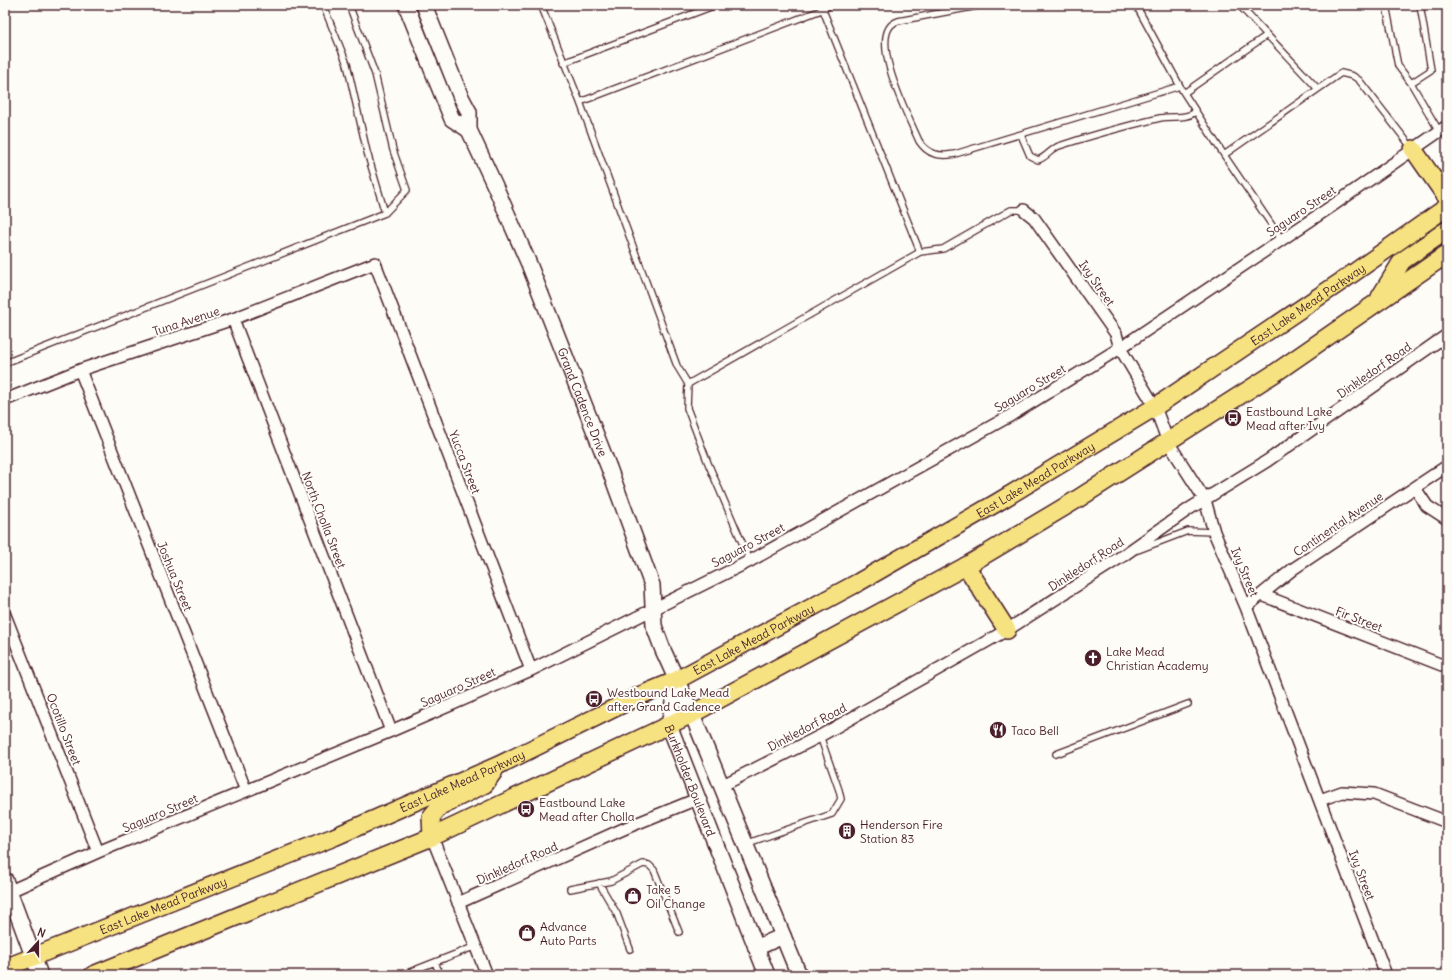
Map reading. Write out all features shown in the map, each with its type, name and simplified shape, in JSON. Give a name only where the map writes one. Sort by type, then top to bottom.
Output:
[{"type":"main road","name":"Grand Cadence Drive","points":[[406,5],[452,119],[468,130]]},
{"type":"main road","name":"Grand Cadence Drive","points":[[424,5],[448,67],[468,112],[468,130],[495,186],[529,264],[609,468],[652,585],[654,626],[676,680]]},
{"type":"main road","points":[[1413,150],[1447,198]]},
{"type":"main road","name":"East Lake Mead Parkway","points":[[5,968],[334,837],[499,765],[641,695],[676,680],[866,578],[998,502],[1155,407],[1342,281],[1447,207]]},
{"type":"main road","points":[[1376,304],[1402,261],[1447,230]]},
{"type":"main road","points":[[93,975],[432,837],[692,714],[966,566],[1076,500],[1275,373],[1447,254]]},
{"type":"main road","points":[[966,566],[1007,630]]},
{"type":"main road","name":"Burkholder Boulevard","points":[[676,680],[692,714],[799,975]]},
{"type":"main road","name":"Burkholder Boulevard","points":[[676,680],[669,725],[766,975]]},
{"type":"main road","points":[[432,837],[431,817],[440,806],[485,784],[499,765]]},
{"type":"main road","points":[[7,886],[40,975]]},
{"type":"main road","points":[[756,948],[783,936]]},
{"type":"street","name":"Saguaro Street","points":[[7,886],[98,852],[246,791],[391,731],[531,670],[750,561],[1008,417],[1120,348],[1282,240],[1443,129]]},
{"type":"street","name":"Ivy Street","points":[[1024,210],[1034,218],[1116,334],[1120,348],[1155,407],[1168,442],[1205,500],[1214,532],[1246,607],[1386,975]]},
{"type":"street","name":"Tuna Avenue","points":[[5,400],[80,370],[233,319],[375,263]]},
{"type":"street","name":"Yucca Street","points":[[375,263],[531,670]]},
{"type":"street","name":"North Cholla Street","points":[[233,319],[391,731]]},
{"type":"street","name":"Dinkledorf Road","points":[[721,786],[820,736],[1007,630],[1124,555],[1189,509],[1267,462],[1447,335]]},
{"type":"street","name":"Joshua Street","points":[[80,370],[246,791]]},
{"type":"street","name":"Continental Avenue","points":[[1246,607],[1293,569],[1447,466]]},
{"type":"street","points":[[1415,488],[1428,506],[1447,519]]},
{"type":"street","name":"Fir Street","points":[[1262,595],[1447,666]]},
{"type":"street","name":"Ocotillo Street","points":[[5,614],[98,852]]},
{"type":"street","points":[[1320,800],[1342,792],[1374,794],[1447,822]]},
{"type":"street","name":"Dinkledorf Road","points":[[458,903],[628,827],[697,798]]},
{"type":"street","points":[[432,837],[487,975]]},
{"type":"lane","points":[[323,5],[347,64],[367,152],[385,213]]},
{"type":"lane","points":[[5,363],[385,213],[407,190],[393,150],[375,74],[349,5]]},
{"type":"lane","points":[[541,5],[563,63],[580,102],[677,366],[688,384],[688,408],[708,463],[750,561]]},
{"type":"lane","points":[[563,63],[716,5]]},
{"type":"lane","points":[[580,102],[830,5]]},
{"type":"lane","points":[[983,5],[892,22],[888,26],[885,38],[892,75],[922,147],[932,154],[946,156],[955,154],[1180,86]]},
{"type":"lane","points":[[1136,5],[1180,86],[1196,112],[1282,240]]},
{"type":"lane","points":[[1239,5],[1318,89]]},
{"type":"lane","points":[[1386,5],[1398,66],[1443,129]]},
{"type":"lane","points":[[1411,83],[1431,70],[1420,5]]},
{"type":"lane","points":[[822,7],[920,252]]},
{"type":"lane","points":[[1184,92],[1267,35]]},
{"type":"lane","points":[[1224,155],[1341,73],[1353,76],[1359,80],[1413,150]]},
{"type":"lane","points":[[1021,135],[1030,156],[1038,160],[1044,158],[1058,147],[1139,123],[1164,117],[1188,116],[1196,112]]},
{"type":"lane","points":[[688,384],[920,252],[943,249],[1011,210],[1024,210]]},
{"type":"lane","points":[[1124,555],[1188,531],[1214,532]]},
{"type":"lane","points":[[1056,754],[1188,704]]},
{"type":"lane","points":[[745,844],[832,814],[841,799],[840,790],[820,736]]},
{"type":"lane","points":[[570,889],[611,881],[643,864],[650,864],[654,870],[679,932]]},
{"type":"lane","points":[[600,883],[617,914],[630,949]]},
{"type":"lane","points":[[402,975],[476,946]]},
{"type":"lane","points":[[435,962],[440,975]]},
{"type":"place","name":"Eastbound Lake Mead after Ivy","points":[[1233,418]]},
{"type":"place","name":"Lake Mead Christian Academy","points":[[1093,658]]},
{"type":"place","name":"Westbound Lake Mead after Grand Cadence","points":[[594,699]]},
{"type":"place","name":"Taco Bell","points":[[998,730]]},
{"type":"place","name":"Eastbound Lake Mead after Cholla","points":[[526,809]]},
{"type":"place","name":"Henderson Fire Station 83","points":[[847,831]]},
{"type":"place","name":"Take 5 Oil Change","points":[[633,896]]},
{"type":"place","name":"Advance Auto Parts","points":[[527,933]]}]
